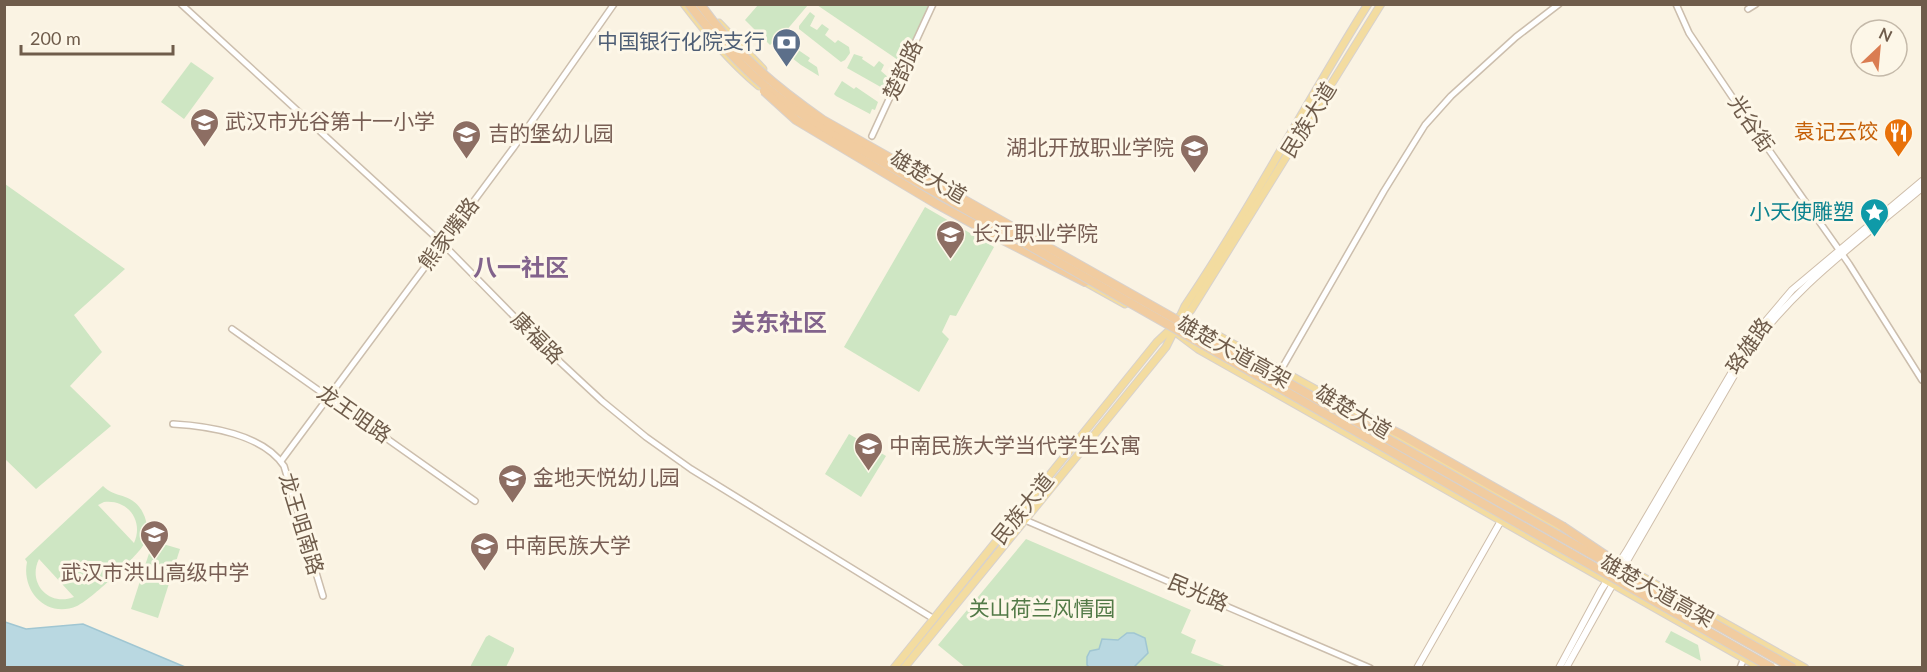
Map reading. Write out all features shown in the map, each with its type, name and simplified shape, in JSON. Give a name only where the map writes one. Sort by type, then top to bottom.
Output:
[{"type":"highway","name":"雄楚大道高架","points":[[703,4],[738,52],[768,80],[823,120],[1793,668]]},
{"type":"highway","name":"雄楚大道高架","points":[[689,8],[739,63],[767,88],[819,126],[1772,668]]},
{"type":"highway","points":[[739,63],[771,99],[796,120],[935,203],[1085,282]]},
{"type":"highway","points":[[1360,414],[1402,435],[1562,526],[1663,594]]},
{"type":"main road","name":"雄楚大道","points":[[684,4],[711,40],[742,72],[815,128],[1085,282],[1177,324],[1208,330],[1805,668]]},
{"type":"main road","name":"雄楚大道","points":[[703,4],[770,76],[815,111],[1177,324],[1198,348],[1761,668]]},
{"type":"main road","points":[[689,8],[695,15],[700,15],[704,13],[703,4]]},
{"type":"main road","name":"民族大道","points":[[904,668],[1166,347],[1185,306],[1255,195],[1326,71],[1368,4]]},
{"type":"main road","name":"民族大道","points":[[894,668],[1157,342],[1191,310],[1381,4]]},
{"type":"main road","name":"珞雄路","points":[[1604,592],[1629,554],[1751,348],[1788,302],[1923,181]]},
{"type":"main road","name":"珞雄路","points":[[1840,253],[1923,188]]},
{"type":"main road","points":[[1417,668],[1502,519]]},
{"type":"main road","points":[[1559,668],[1604,592]]},
{"type":"main road","points":[[1566,668],[1604,592]]},
{"type":"street","name":"康福路","points":[[181,4],[442,243],[544,347],[602,401],[646,437],[691,469],[934,619]]},
{"type":"street","name":"熊家嘴路","points":[[281,461],[514,147],[614,4]]},
{"type":"street","name":"楚韵路","points":[[872,136],[933,4]]},
{"type":"street","points":[[1281,370],[1384,191],[1425,125],[1452,96],[1508,45],[1559,4]]},
{"type":"street","name":"光谷街","points":[[1676,4],[1689,33],[1840,253]]},
{"type":"street","points":[[1748,9],[1756,4]]},
{"type":"street","points":[[1840,253],[1923,380]]},
{"type":"street","points":[[1840,253],[1923,385]]},
{"type":"street","name":"龙王咀路","points":[[232,329],[475,501]]},
{"type":"street","name":"龙王咀南路","points":[[173,424],[206,426],[230,432],[265,448],[281,461],[323,596]]},
{"type":"street","name":"民光路","points":[[1025,520],[1370,668]]},
{"type":"street","points":[[1740,668],[1744,658]]},
{"type":"green space","points":[[758,5],[808,5],[785,32],[770,45],[745,20]]},
{"type":"green space","points":[[817,5],[930,5],[904,64]]},
{"type":"green space","points":[[810,12],[815,16],[810,26],[817,30],[822,24],[829,29],[825,35],[835,43],[838,40],[849,47],[850,53],[845,60],[841,62],[799,29]]},
{"type":"green space","points":[[786,37],[789,39],[788,43],[810,58],[808,61],[817,67],[819,76],[778,47]]},
{"type":"green space","points":[[854,54],[863,57],[862,59],[874,67],[879,61],[884,65],[881,71],[889,78],[892,73],[894,75],[886,90],[847,68]]},
{"type":"green space","points":[[191,62],[214,78],[184,119],[161,102]]},
{"type":"green space","points":[[842,81],[854,89],[856,87],[878,102],[875,110],[872,109],[870,114],[836,96],[834,94]]},
{"type":"green space","points":[[5,184],[125,269],[74,315],[102,352],[70,386],[111,426],[36,489],[5,459]]},
{"type":"green space","points":[[925,207],[994,247],[956,316],[950,315],[942,332],[949,339],[919,392],[844,347]]},
{"type":"green space","points":[[849,434],[886,456],[861,497],[825,474]]},
{"type":"green space","points":[[103,486],[134,502],[145,517],[146,536],[140,550],[102,587],[77,606],[56,609],[38,600],[28,583],[25,559]],"holes":[[[104,502],[120,504],[132,513],[137,527],[134,543],[98,505]],[[39,559],[74,597],[56,599],[43,591],[36,576]]]},
{"type":"green space","name":"关山荷兰风情园","points":[[1026,539],[1191,610],[1181,633],[1196,640],[1191,653],[1227,667],[965,667],[938,645]]},
{"type":"green space","points":[[153,541],[180,549],[158,618],[131,609]]},
{"type":"green space","points":[[1671,631],[1698,645],[1701,661],[1665,642]]},
{"type":"green space","points":[[489,635],[514,648],[506,667],[470,667],[486,637]]},
{"type":"water","points":[[5,622],[26,629],[83,624],[185,667],[5,667]]},
{"type":"water","points":[[1127,633],[1134,633],[1145,638],[1148,653],[1134,667],[1089,667],[1087,665],[1090,651],[1099,649],[1102,639],[1118,640]]},
{"type":"place","name":"中国银行化院支行","points":[[786,68]]},
{"type":"place","name":"武汉市光谷第十一小学","points":[[204,148]]},
{"type":"place","name":"袁记云饺","points":[[1899,158]]},
{"type":"place","name":"吉的堡幼儿园","points":[[467,160]]},
{"type":"place","name":"湖北开放职业学院","points":[[1195,174]]},
{"type":"place","name":"小天使雕塑","points":[[1875,238]]},
{"type":"place","name":"长江职业学院","points":[[951,260]]},
{"type":"place","name":"中南民族大学当代学生公寓","points":[[868,472]]},
{"type":"place","name":"金地天悦幼儿园","points":[[512,504]]},
{"type":"place","name":"武汉市洪山高级中学","points":[[155,560]]},
{"type":"place","name":"中南民族大学","points":[[484,572]]},
{"type":"district","name":"八一社区","points":[[521,268]]},
{"type":"district","name":"关东社区","points":[[779,323]]}]
